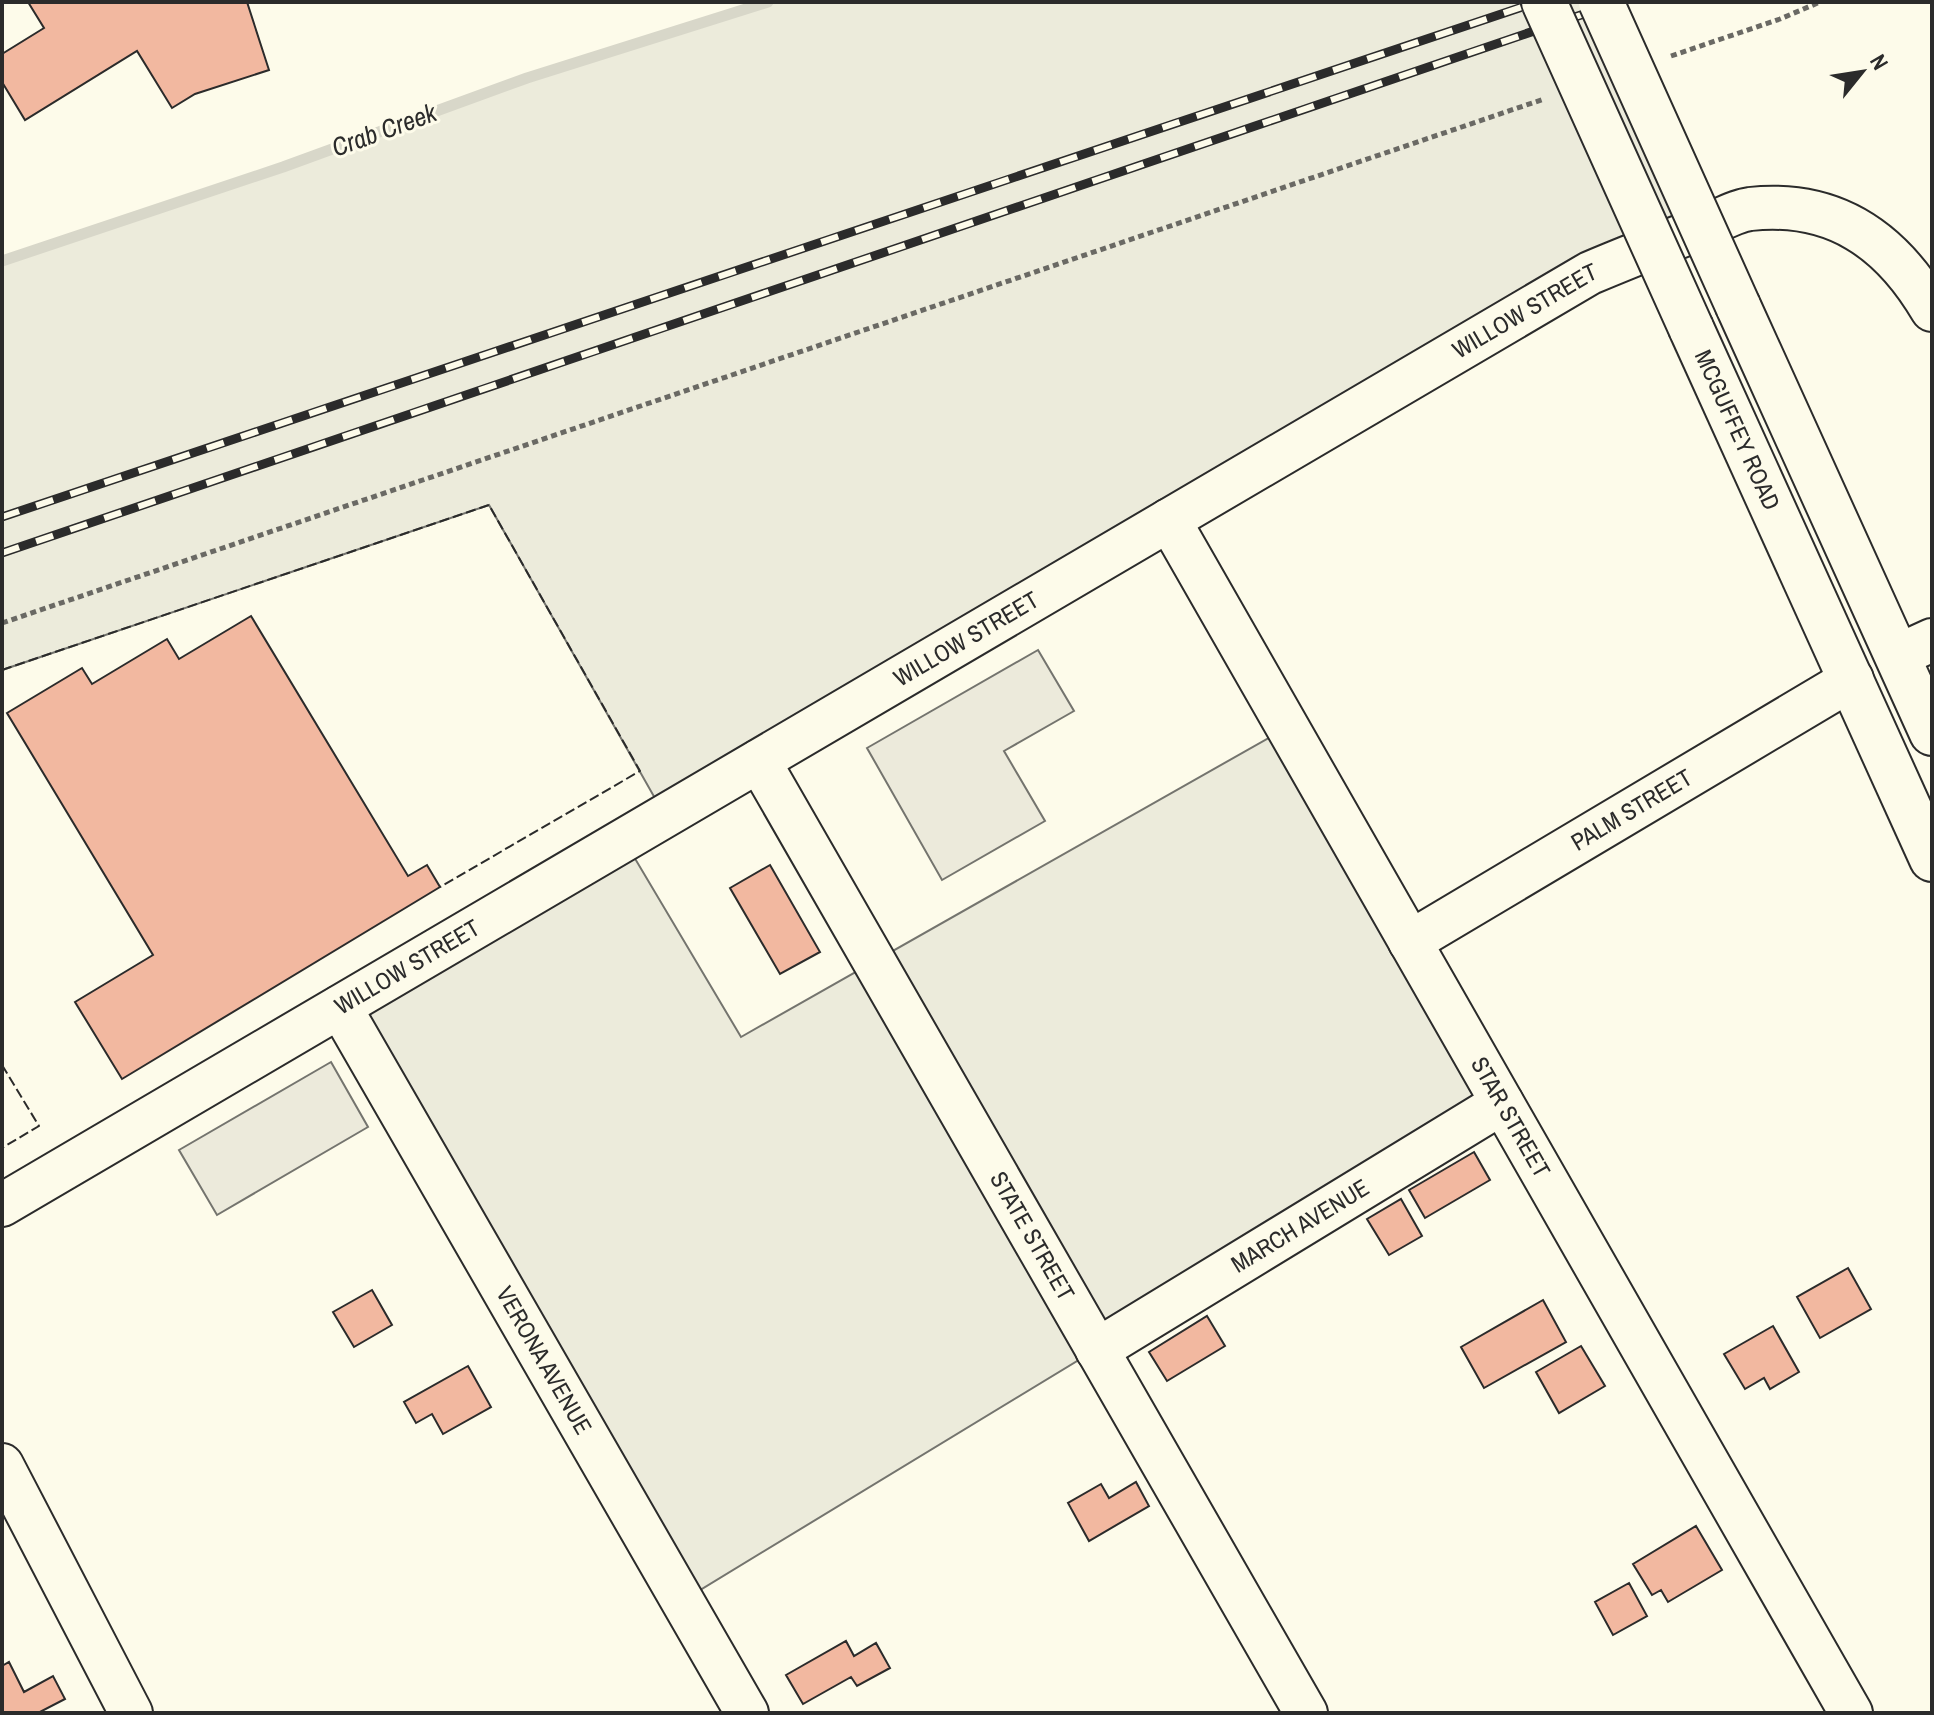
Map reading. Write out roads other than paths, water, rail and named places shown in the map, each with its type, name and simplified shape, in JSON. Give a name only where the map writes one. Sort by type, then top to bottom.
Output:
[{"type":"main road","name":"MCGUFFEY ROAD","points":[[1544,2],[1932,859]]},
{"type":"main road","points":[[1601,2],[1738,306],[1914,648],[1932,733]]},
{"type":"street","name":"WILLOW STREET","points":[[2,1205],[1590,273],[1747,209],[1801,209],[1844,221],[1883,247],[1919,288],[1932,310]]},
{"type":"street","name":"STAR STREET","points":[[1169,520],[1851,1713]]},
{"type":"street","name":"PALM STREET","points":[[1410,942],[1852,679]]},
{"type":"street","name":"STATE STREET","points":[[759,761],[1306,1713]]},
{"type":"street","name":"VERONA AVENUE","points":[[340,1007],[747,1713]]},
{"type":"street","name":"MARCH AVENUE","points":[[1097,1350],[1502,1103]]},
{"type":"street","points":[[2,1465],[131,1713]]},
{"type":"waterway","name":"Crab Creek","points":[[2,261],[283,167],[527,78],[768,2]]},
{"type":"railway","points":[[2,517],[1537,2]]},
{"type":"railway","points":[[2,553],[1619,2]]}]
